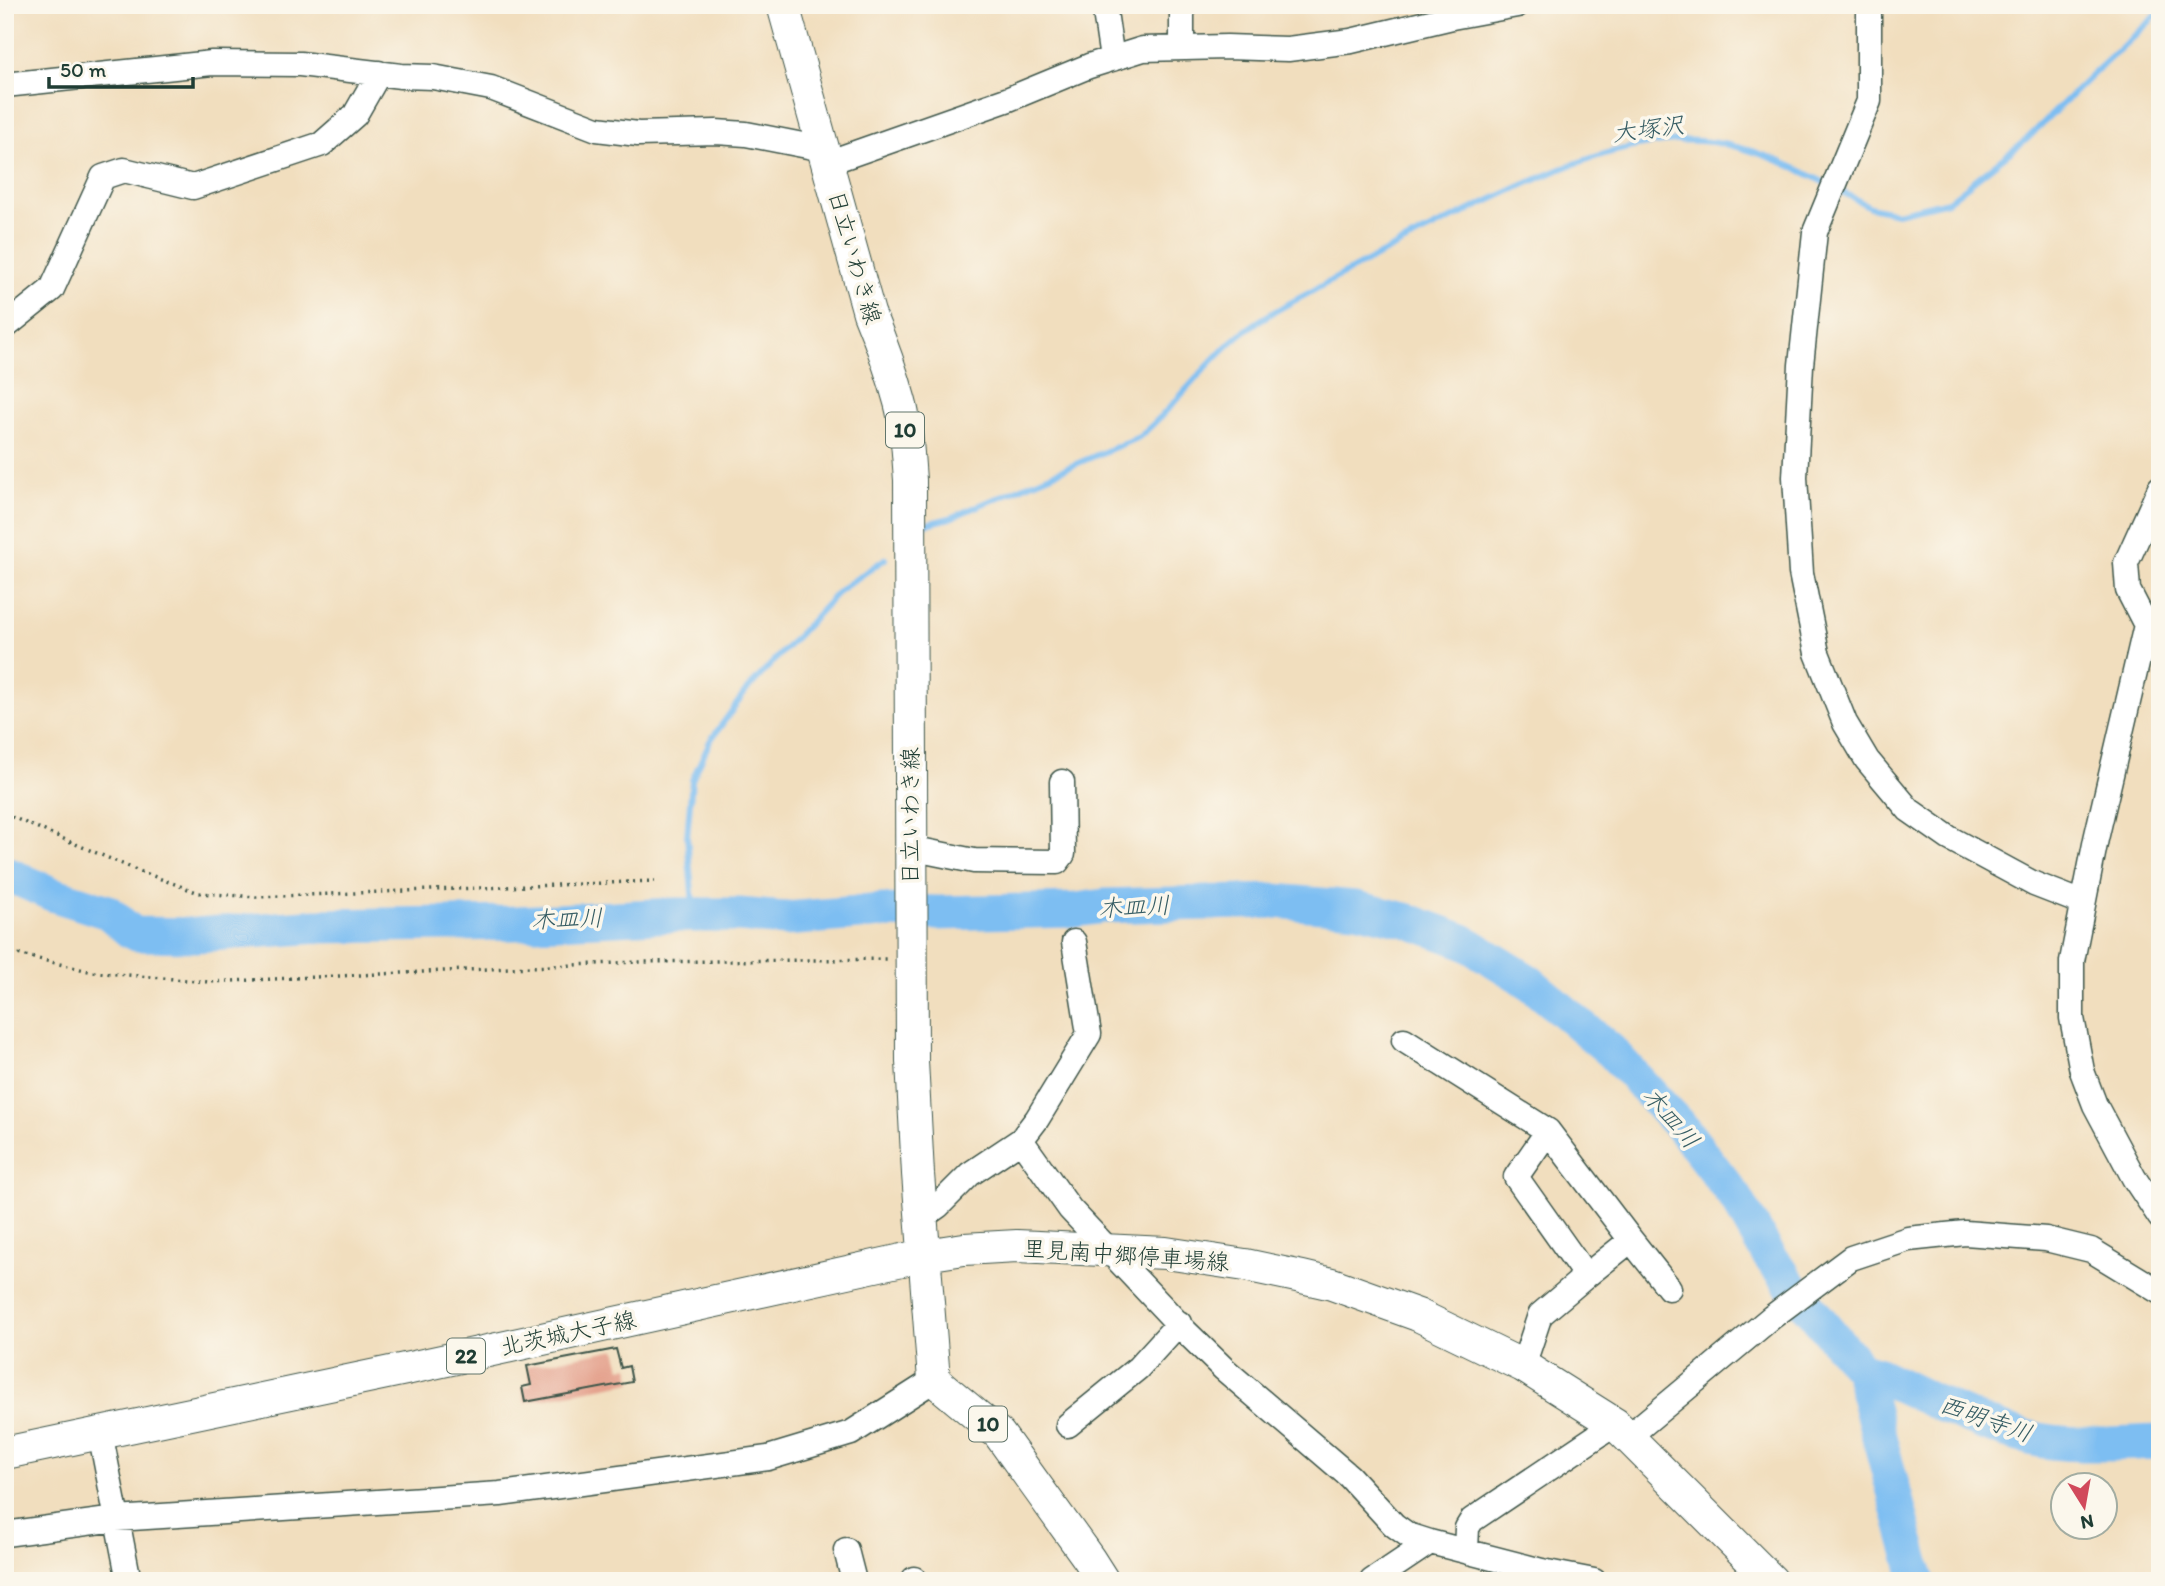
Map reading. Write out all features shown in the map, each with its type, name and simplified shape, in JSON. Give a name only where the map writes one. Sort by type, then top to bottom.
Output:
[{"type":"main road","name":"日立いわき線","points":[[783,5],[869,313],[888,361],[901,405],[907,442],[910,480],[912,1061],[934,1380]]},
{"type":"main road","name":"里見南中郷停車場線","points":[[925,1255],[964,1249],[1017,1246],[1166,1253],[1245,1265],[1332,1284],[1418,1315],[1523,1366],[1621,1430],[1772,1581]]},
{"type":"main road","name":"北茨城大子線","points":[[5,1453],[410,1368],[925,1255]]},
{"type":"main road","name":"10","points":[[934,1380],[999,1434],[1103,1581]]},
{"type":"street","points":[[1104,5],[1112,59]]},
{"type":"street","points":[[1182,5],[1182,48]]},
{"type":"street","points":[[5,85],[224,63],[300,64],[433,76],[491,88],[597,129],[638,134],[716,132],[746,135],[825,156],[1009,99],[1143,49],[1289,49],[1351,41],[1517,5]]},
{"type":"street","points":[[1869,5],[1869,101],[1815,232],[1801,365],[1795,477],[1801,573],[1816,653],[1845,723],[1867,760],[1909,810],[1950,838],[2034,884],[2083,903]]},
{"type":"street","points":[[5,327],[52,289],[103,177],[124,170],[193,187],[322,144],[355,115],[379,73]]},
{"type":"street","points":[[2160,488],[2126,563],[2128,590],[2146,625],[2132,677],[2072,961],[2072,1018],[2082,1071],[2095,1105],[2134,1178],[2160,1217]]},
{"type":"street","points":[[910,860],[1057,862],[1063,854],[1062,782]]},
{"type":"street","points":[[921,1218],[938,1206],[970,1174],[1021,1140],[1037,1119],[1089,1034],[1074,942]]},
{"type":"street","points":[[1404,1040],[1548,1131],[1669,1288]]},
{"type":"street","points":[[1548,1131],[1516,1177],[1586,1276]]},
{"type":"street","points":[[1021,1140],[1070,1209],[1224,1370],[1349,1476],[1394,1525],[1408,1535],[1430,1542],[1542,1571],[1594,1581]]},
{"type":"street","points":[[1466,1550],[1467,1528],[1472,1520],[1621,1430],[1851,1258],[1908,1239],[1965,1233],[2046,1239],[2091,1250],[2160,1292]]},
{"type":"street","points":[[1523,1366],[1540,1315],[1631,1240]]},
{"type":"street","points":[[1069,1425],[1138,1368],[1179,1323]]},
{"type":"street","points":[[5,1534],[116,1519],[500,1494],[768,1458],[851,1433],[934,1380]]},
{"type":"street","points":[[100,1433],[129,1581]]},
{"type":"street","points":[[1372,1581],[1430,1542]]},
{"type":"street","points":[[846,1550],[854,1581]]},
{"type":"path","points":[[5,814],[134,869],[199,893],[256,897],[655,881]]},
{"type":"path","points":[[5,951],[93,972],[209,982],[911,951]]},
{"type":"building","points":[[616,1349],[621,1368],[629,1366],[632,1382],[525,1402],[522,1387],[531,1385],[527,1366]]},
{"type":"waterway","name":"大塚沢","points":[[1837,189],[1870,207],[1897,213],[1948,201],[2026,140],[2160,12]]},
{"type":"waterway","name":"大塚沢","points":[[927,524],[950,518],[1139,437],[1169,409],[1225,348],[1262,319],[1409,240],[1556,171],[1615,151],[1676,141],[1696,141],[1754,152],[1827,184]]},
{"type":"waterway","points":[[694,915],[687,837],[692,780],[710,741],[746,691],[840,590],[885,559]]},
{"type":"waterway","name":"木皿川","points":[[5,873],[52,894],[108,912],[136,934],[196,935],[319,926],[517,923],[675,915],[739,915],[785,919],[883,911],[939,913],[1076,910],[1104,906],[1275,901],[1356,908],[1406,920],[1463,941],[1528,981],[1611,1051],[1682,1128],[1736,1198],[1766,1251],[1792,1287],[1861,1370],[1918,1581]]},
{"type":"waterway","name":"西明寺川","points":[[1861,1370],[1876,1374],[1971,1418],[2030,1438],[2077,1444],[2160,1442]]}]
